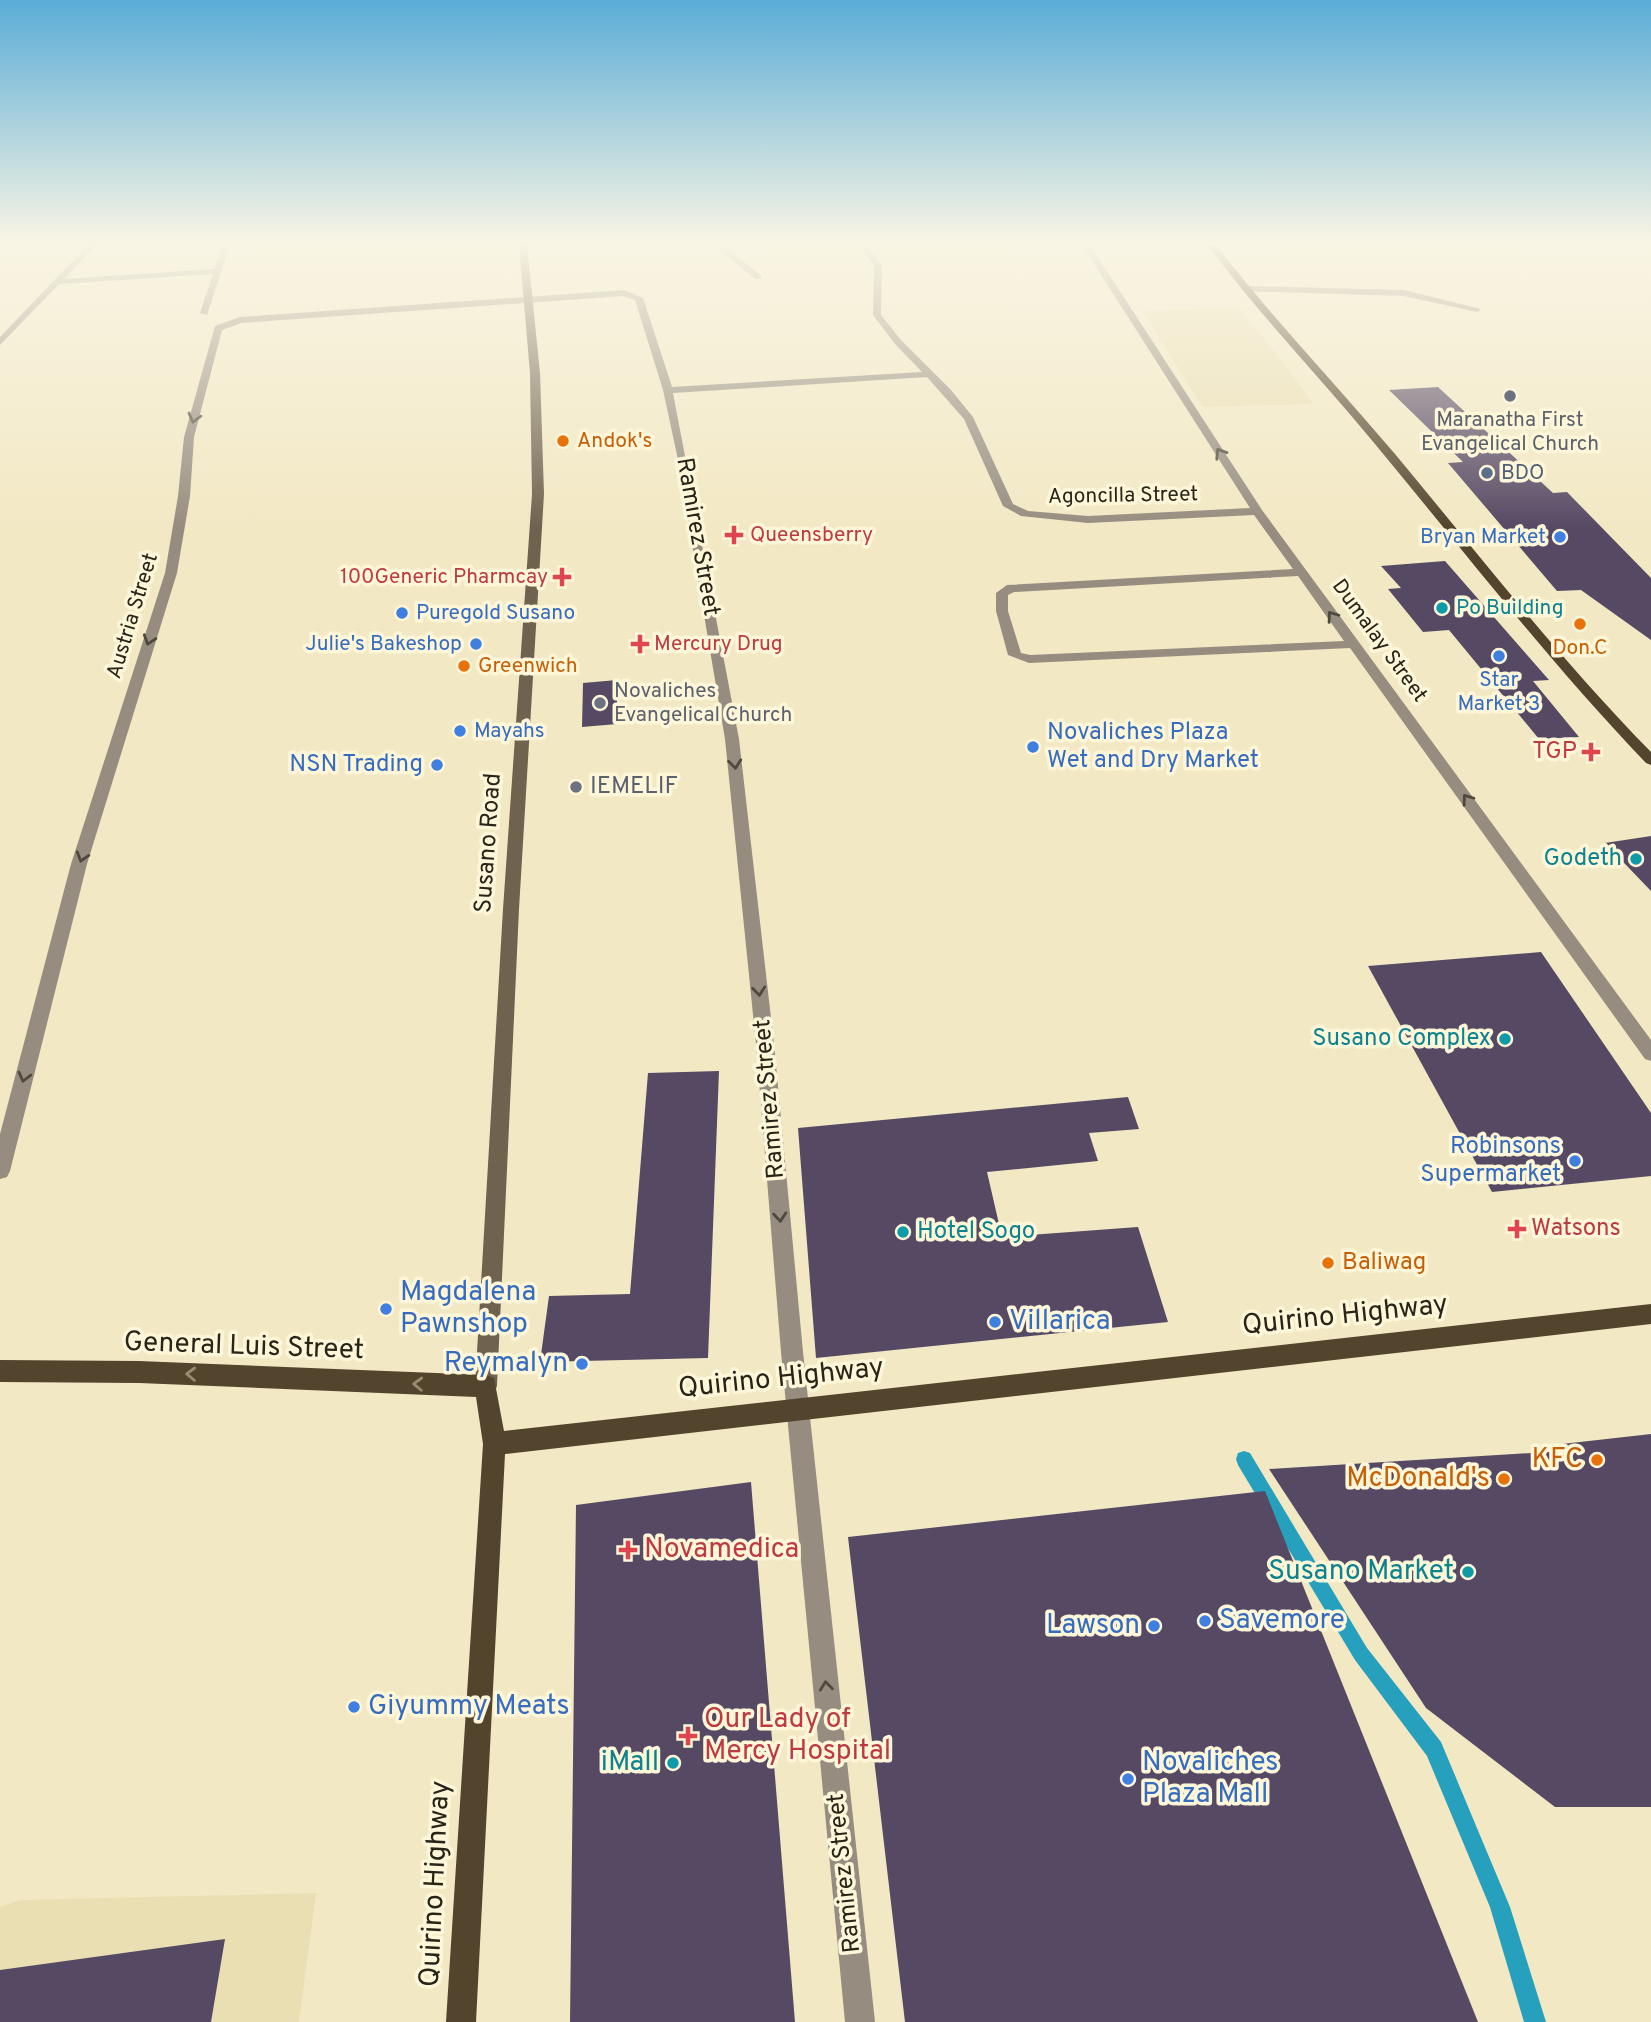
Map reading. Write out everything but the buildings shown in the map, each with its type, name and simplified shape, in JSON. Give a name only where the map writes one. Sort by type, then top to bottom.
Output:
[{"type":"main road","name":"Susano Road","points":[[494,1444],[486,1386],[510,909],[538,494],[536,373],[531,339]]},
{"type":"main road","points":[[1291,339],[1374,435],[1480,568],[1601,710],[1651,760]]},
{"type":"main road","name":"Quirino Highway","points":[[461,2022],[494,1444],[1651,1314]]},
{"type":"main road","name":"General Luis Street","points":[[0,1371],[139,1372],[486,1386]]},
{"type":"street","name":"Austria Street","points":[[0,1171],[79,864],[171,573],[184,496],[190,436],[215,339]]},
{"type":"street","name":"Ramirez Street","points":[[652,339],[668,390],[691,504],[732,738],[765,1044],[860,2022]]},
{"type":"street","name":"Agoncilla Street","points":[[898,339],[969,419],[1006,501],[1017,511],[1043,518],[1082,520],[1257,511]]},
{"type":"street","name":"Dumalay Street","points":[[1147,339],[1257,511],[1651,1054]]},
{"type":"street","points":[[668,390],[929,374]]},
{"type":"street","points":[[1301,572],[1011,588],[1002,593],[1002,611],[1013,651],[1023,659],[1353,644]]},
{"type":"shaded area","points":[[1160,339],[1265,339],[1313,404],[1203,407]]},
{"type":"shaded area","points":[[316,1893],[299,2022],[0,2022],[0,1907],[20,1900]]},
{"type":"waterway","points":[[1244,1459],[1361,1654],[1434,1749],[1500,1907],[1535,2022]]},
{"type":"place","name":"Maranatha First Evangelical Church","points":[[1510,396]]},
{"type":"place","name":"Andok's","points":[[563,441]]},
{"type":"place","name":"BDO","points":[[1487,473]]},
{"type":"place","name":"Queensberry","points":[[734,535]]},
{"type":"place","name":"Bryan Market","points":[[1560,537]]},
{"type":"place","name":"100Generic Pharmcay","points":[[562,577]]},
{"type":"place","name":"Po Building","points":[[1442,608]]},
{"type":"place","name":"Puregold Susano","points":[[402,613]]},
{"type":"place","name":"Don.C","points":[[1580,624]]},
{"type":"place","name":"Julie's Bakeshop","points":[[476,644]]},
{"type":"place","name":"Mercury Drug","points":[[640,644]]},
{"type":"place","name":"Star Market 3","points":[[1499,656]]},
{"type":"place","name":"Greenwich","points":[[464,666]]},
{"type":"place","name":"Novaliches Evangelical Church","points":[[600,703]]},
{"type":"place","name":"Mayahs","points":[[460,731]]},
{"type":"place","name":"Novaliches Plaza Wet and Dry Market","points":[[1033,747]]},
{"type":"place","name":"TGP","points":[[1591,752]]},
{"type":"place","name":"NSN Trading","points":[[437,765]]},
{"type":"place","name":"IEMELIF","points":[[576,787]]},
{"type":"place","name":"Godeth","points":[[1636,859]]},
{"type":"place","name":"Susano Complex","points":[[1505,1039]]},
{"type":"place","name":"Robinsons Supermarket","points":[[1575,1161]]},
{"type":"place","name":"Watsons","points":[[1517,1229]]},
{"type":"place","name":"Hotel Sogo","points":[[903,1232]]},
{"type":"place","name":"Baliwag","points":[[1328,1263]]},
{"type":"place","name":"Magdalena Pawnshop","points":[[386,1309]]},
{"type":"place","name":"Villarica","points":[[995,1322]]},
{"type":"place","name":"Reymalyn","points":[[582,1364]]},
{"type":"place","name":"KFC","points":[[1597,1460]]},
{"type":"place","name":"McDonald's","points":[[1504,1479]]},
{"type":"place","name":"Novamedica","points":[[628,1550]]},
{"type":"place","name":"Susano Market","points":[[1468,1572]]},
{"type":"place","name":"Savemore","points":[[1205,1621]]},
{"type":"place","name":"Lawson","points":[[1154,1626]]},
{"type":"place","name":"Giyummy Meats","points":[[354,1707]]},
{"type":"place","name":"Our Lady of Mercy Hospital","points":[[688,1736]]},
{"type":"place","name":"iMall","points":[[673,1763]]},
{"type":"place","name":"Novaliches Plaza Mall","points":[[1128,1779]]}]
